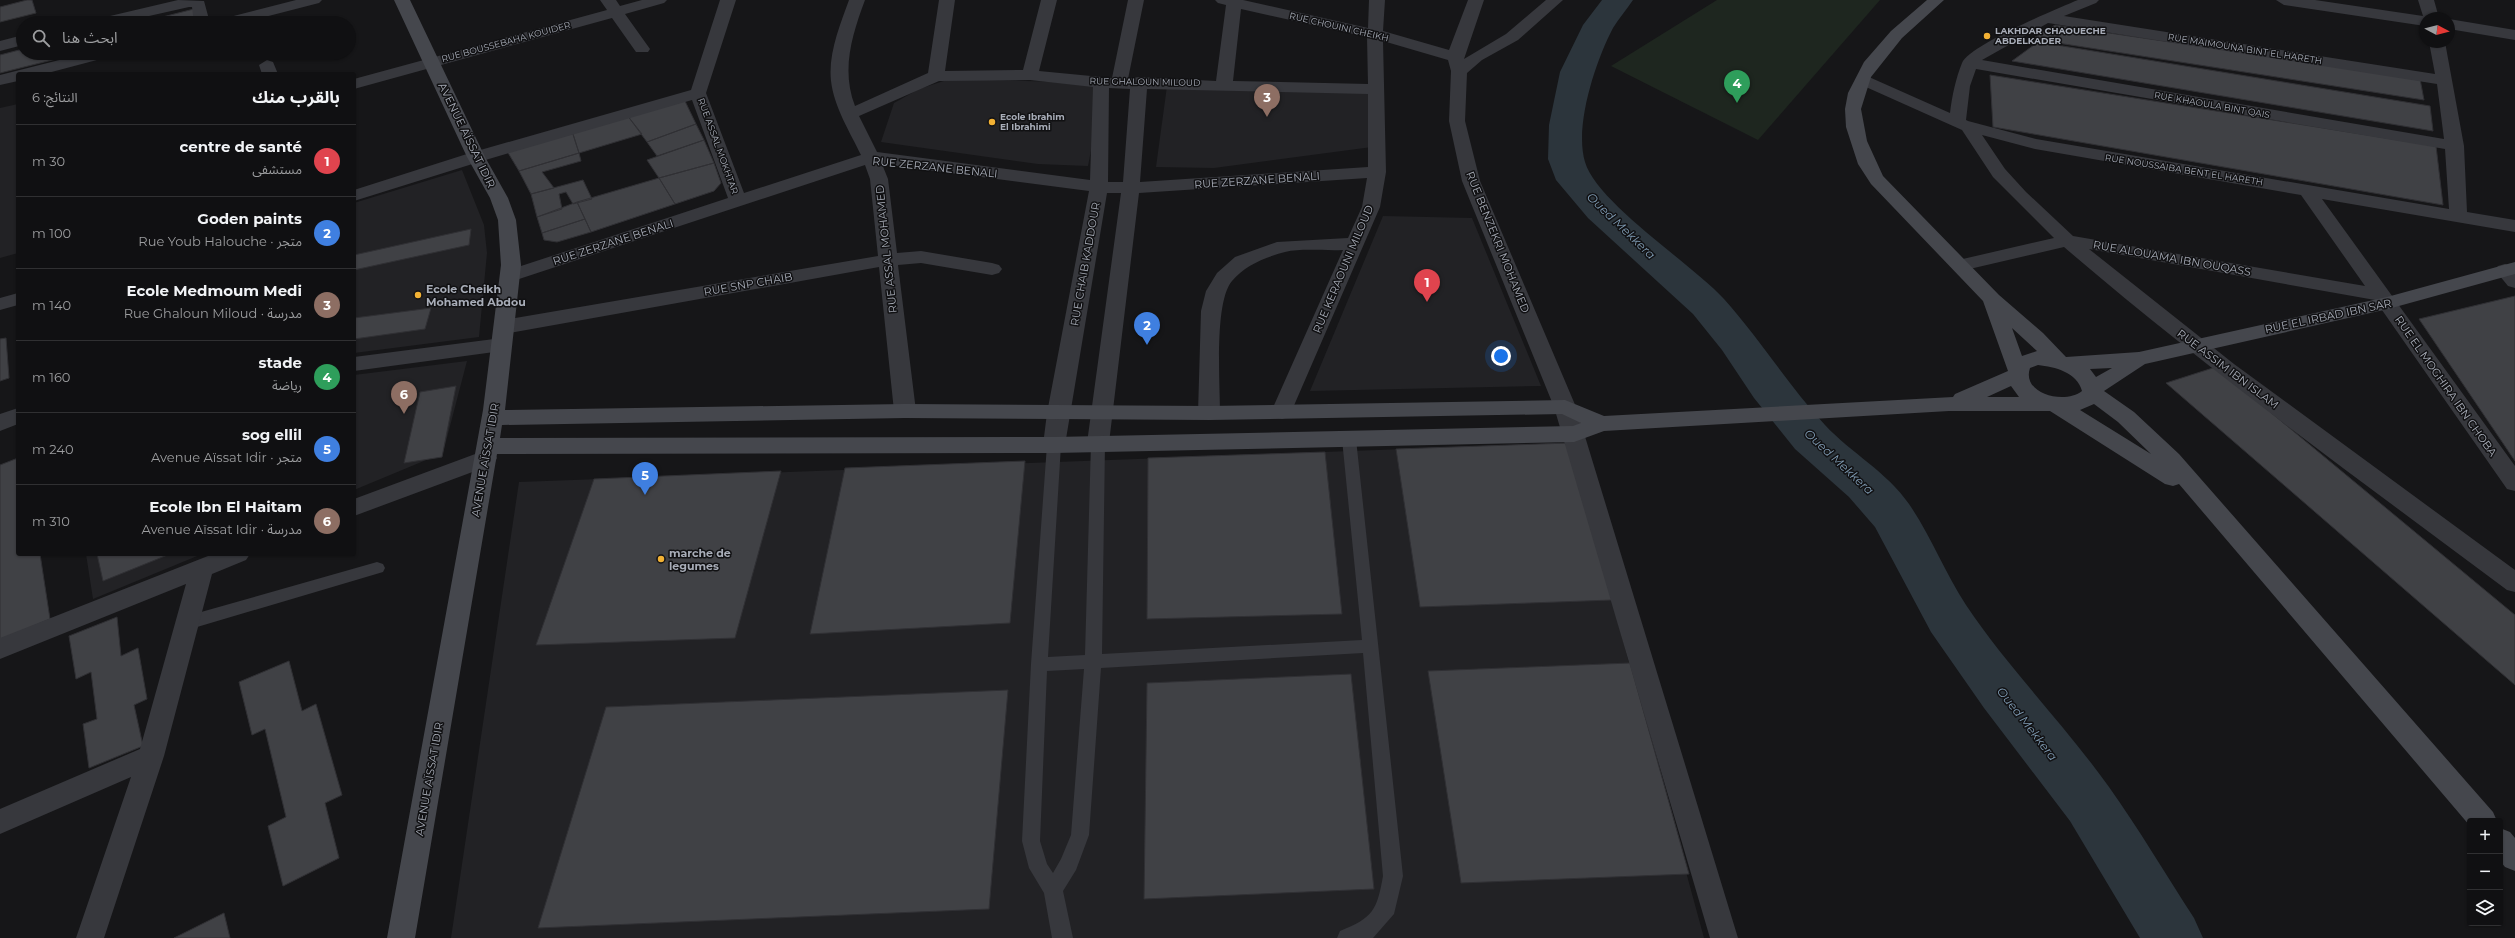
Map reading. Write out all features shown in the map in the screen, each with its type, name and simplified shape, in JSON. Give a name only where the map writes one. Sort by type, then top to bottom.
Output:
[{"type":"street","points":[[251,16],[314,0]]},
{"type":"street","name":"AVENUE AÏSSAT IDIR","points":[[401,938],[493,418],[510,276],[511,246],[507,220],[499,198],[476,157],[402,0]]},
{"type":"street","name":"RUE BOUSSEBAHA KOUIDER","points":[[356,83],[432,63],[612,6],[659,0]]},
{"type":"street","name":"RUE ASSAL MOKHTAR","points":[[728,0],[698,93],[738,200]]},
{"type":"street","name":"RUE ASSAL MOHAMED","points":[[857,0],[844,44],[839,73],[840,88],[850,114],[872,158],[879,179],[905,411]]},
{"type":"street","points":[[936,76],[947,0]]},
{"type":"street","points":[[1030,75],[1049,0]]},
{"type":"street","name":"RUE CHAIB KADDOUR","points":[[1054,445],[1058,414],[1099,187],[1110,82],[1136,0]]},
{"type":"street","name":"RUE KERAOUNI MILOUD","points":[[1282,412],[1371,207],[1377,172],[1377,89],[1375,34],[1377,0]]},
{"type":"street","name":"RUE BENZEKRI MOHAMED","points":[[1476,0],[1457,64],[1457,121],[1471,181],[1565,407],[1724,938]]},
{"type":"street","points":[[1457,64],[1476,57],[1512,37],[1556,0]]},
{"type":"street","points":[[1936,0],[1892,38],[1875,58],[1856,95],[1853,110],[1857,138],[1864,159],[1878,180],[1992,299],[2062,362],[2079,371],[2092,390],[2126,417],[2170,460],[2209,503],[2480,818]]},
{"type":"street","points":[[1962,124],[1964,81],[1970,63],[1987,49],[2046,18],[2091,0]]},
{"type":"street","points":[[2284,0],[2307,2],[2419,20]]},
{"type":"street","points":[[2426,0],[2429,12]]},
{"type":"street","points":[[1224,84],[1228,1]]},
{"type":"street","name":"RUE CHOUINI CHEIKH","points":[[1228,1],[1375,34],[1457,64]]},
{"type":"street","points":[[128,16],[189,2],[199,4],[201,16]]},
{"type":"street","points":[[612,6],[642,49]]},
{"type":"street","name":"RUE MAIMOUNA BINT EL HARETH","points":[[2046,18],[2445,80]]},
{"type":"street","points":[[2455,25],[2515,35]]},
{"type":"street","points":[[0,46],[16,42]]},
{"type":"street","points":[[2438,48],[2445,80],[2455,146],[2458,214]]},
{"type":"street","points":[[32,72],[79,60]]},
{"type":"street","name":"RUE KHAOULA BINT QAIS","points":[[1970,63],[2455,146]]},
{"type":"street","name":"RUE GHALOUN MILOUD","points":[[850,114],[936,76],[1030,75],[1110,82],[1377,89]]},
{"type":"street","points":[[0,80],[16,76]]},
{"type":"street","name":"RUE NOUSSAIBA BENT EL HARETH","points":[[1863,80],[1962,124],[2042,145],[2458,214],[2515,226]]},
{"type":"street","points":[[1098,443],[1132,188],[1139,82]]},
{"type":"street","points":[[356,195],[476,157],[698,93]]},
{"type":"street","name":"RUE ASSIM IBN ISLAM","points":[[1962,124],[2007,181],[2067,241],[2195,345],[2515,583]]},
{"type":"street","name":"RUE ZERZANE BENALI","points":[[510,276],[738,200],[872,158],[1099,187],[1132,188],[1377,172]]},
{"type":"street","name":"RUE EL MOGHIRA IBN CHOBA","points":[[2307,190],[2386,299],[2515,483]]},
{"type":"street","name":"RUE ALOUAMA IBN OUQASS","points":[[1961,265],[2067,241],[2102,245],[2386,299]]},
{"type":"street","points":[[1209,413],[1211,311],[1216,291],[1224,277],[1242,261],[1284,246],[1354,244]]},
{"type":"street","name":"RUE SNP CHAIB","points":[[356,364],[888,260],[920,257],[992,269]]},
{"type":"street","name":"RUE EL IRBAD IBN SAR","points":[[2139,358],[2386,299],[2512,273]]},
{"type":"street","points":[[1992,299],[2019,382],[2030,394],[2053,404],[2160,468],[2209,503]]},
{"type":"street","points":[[0,304],[16,300]]},
{"type":"street","points":[[1942,404],[1983,392],[2017,372],[2027,360],[2036,358],[2062,362],[2139,358]]},
{"type":"street","points":[[356,507],[487,452],[1054,445],[1574,434],[1602,424],[1659,422],[1942,404],[2053,404],[2075,406],[2083,403],[2092,390],[2139,358]]},
{"type":"street","points":[[493,418],[905,411],[1101,414],[1565,407],[1602,424]]},
{"type":"street","points":[[0,423],[16,416]]},
{"type":"street","points":[[0,649],[233,556]]},
{"type":"street","points":[[90,938],[151,756],[202,568]]},
{"type":"street","points":[[0,822],[151,756]]},
{"type":"street","points":[[2503,844],[2515,858]]},
{"type":"lane","points":[[1347,938],[1365,932],[1387,908],[1392,876],[1371,646],[1349,439]]},
{"type":"lane","points":[[1053,890],[1069,864],[1080,835],[1093,661],[1098,443]]},
{"type":"lane","points":[[1054,445],[1038,664],[1031,841],[1038,868],[1053,890],[1061,935],[1064,938]]},
{"type":"lane","points":[[187,623],[377,568]]},
{"type":"lane","points":[[1038,664],[1371,646]]},
{"type":"shaded area","points":[[1717,0],[1880,0],[1758,140],[1611,66]]},
{"type":"shaded area","name":"Ecole Ibrahim El Ibrahimi","points":[[950,79],[1104,83],[1088,166],[1038,164],[881,142],[894,103],[919,89]]},
{"type":"shaded area","points":[[1369,85],[1372,147],[1214,168],[1156,167],[1167,86]]},
{"type":"shaded area","points":[[16,104],[16,254],[0,258],[0,108]]},
{"type":"shaded area","name":"Ecole Cheikh Mohamed Abdou","points":[[462,170],[484,225],[487,253],[479,337],[356,353],[356,202]]},
{"type":"shaded area","points":[[1383,216],[1472,218],[1541,386],[1310,391]]},
{"type":"shaded area","points":[[467,361],[443,453],[356,489],[356,375]]},
{"type":"shaded area","points":[[1569,443],[1704,938],[451,938],[519,482]]},
{"type":"shaded area","points":[[86,556],[197,556],[93,599]]},
{"type":"building","points":[[32,0],[36,13],[16,16],[16,18],[0,22],[0,7]]},
{"type":"building","points":[[194,9],[196,16],[166,16]]},
{"type":"building","points":[[2055,25],[2420,79],[2424,100],[2032,39]]},
{"type":"building","points":[[2038,42],[2430,106],[2433,131],[2012,61]]},
{"type":"building","points":[[16,51],[16,60],[52,60],[0,73],[0,55]]},
{"type":"building","points":[[1990,75],[2436,146],[2443,205],[1993,127]]},
{"type":"building","points":[[684,99],[696,124],[647,142],[627,115]]},
{"type":"building","points":[[627,115],[642,134],[579,153],[572,131]]},
{"type":"building","points":[[696,124],[704,140],[657,156],[647,142]]},
{"type":"building","points":[[572,131],[579,153],[519,171],[507,151]]},
{"type":"building","points":[[704,140],[714,163],[659,178],[647,160]]},
{"type":"building","points":[[579,153],[581,161],[542,172],[554,188],[531,194],[519,171]]},
{"type":"building","points":[[714,163],[721,183],[714,191],[675,204],[659,178]]},
{"type":"building","points":[[659,178],[675,204],[591,232],[577,202]]},
{"type":"building","points":[[583,180],[592,199],[573,204],[566,192],[559,194],[562,209],[537,217],[531,194]]},
{"type":"building","points":[[577,202],[585,219],[542,233],[537,217]]},
{"type":"building","points":[[585,219],[591,232],[557,242],[544,240],[542,233]]},
{"type":"building","points":[[471,229],[469,245],[356,270],[356,255]]},
{"type":"building","points":[[2515,296],[2515,461],[2419,319]]},
{"type":"building","points":[[431,308],[425,329],[356,339],[356,318]]},
{"type":"building","points":[[6,338],[9,378],[0,381],[0,339]]},
{"type":"building","points":[[2216,367],[2515,615],[2515,685],[2166,383]]},
{"type":"building","points":[[456,386],[442,457],[404,463],[420,392]]},
{"type":"building","points":[[1569,443],[1612,600],[1420,607],[1396,449]]},
{"type":"building","points":[[1325,452],[1342,614],[1147,619],[1148,458]]},
{"type":"building","points":[[16,459],[16,556],[40,556],[50,619],[0,640],[0,465]]},
{"type":"building","points":[[1025,461],[1010,623],[810,634],[845,468]]},
{"type":"building","name":"marche de legumes","points":[[781,471],[735,638],[536,645],[594,479]]},
{"type":"building","points":[[97,556],[165,556],[103,581]]},
{"type":"building","points":[[117,617],[121,656],[138,648],[147,699],[134,705],[143,746],[89,768],[83,724],[97,719],[91,672],[76,679],[69,636]]},
{"type":"building","points":[[289,661],[302,711],[316,704],[342,795],[325,803],[339,858],[283,886],[268,826],[286,817],[265,729],[252,735],[239,682]]},
{"type":"building","points":[[1630,663],[1689,874],[1461,883],[1428,671]]},
{"type":"building","points":[[1351,674],[1374,889],[1144,899],[1147,683]]},
{"type":"building","points":[[1008,690],[989,909],[538,928],[606,707]]},
{"type":"building","points":[[224,913],[230,938],[174,938]]},
{"type":"waterway","name":"Oued Mekkera","points":[[1618,0],[1599,25],[1577,72],[1566,125],[1566,159],[1574,180],[1601,210],[1707,305],[1737,340],[1769,388],[1811,438],[1865,485],[1892,515],[1948,618],[2002,693],[2089,804],[2173,938]]},
{"type":"place","name":"LAKHDAR CHAOUECHE ABDELKADER","points":[[1987,36]]},
{"type":"place","name":"stade","points":[[1737,103]]},
{"type":"place","name":"Ecole Medmoum Medi","points":[[1267,117]]},
{"type":"place","name":"Ecole Ibrahim El Ibrahimi","points":[[992,122]]},
{"type":"place","name":"Ecole Cheikh Mohamed Abdou","points":[[418,295]]},
{"type":"place","name":"centre de santé","points":[[1427,302]]},
{"type":"place","name":"Goden paints","points":[[1147,345]]},
{"type":"place","name":"Ecole Ibn El Haitam","points":[[404,414]]},
{"type":"place","name":"sog ellil","points":[[645,495]]},
{"type":"place","name":"marche de legumes","points":[[661,559]]}]
